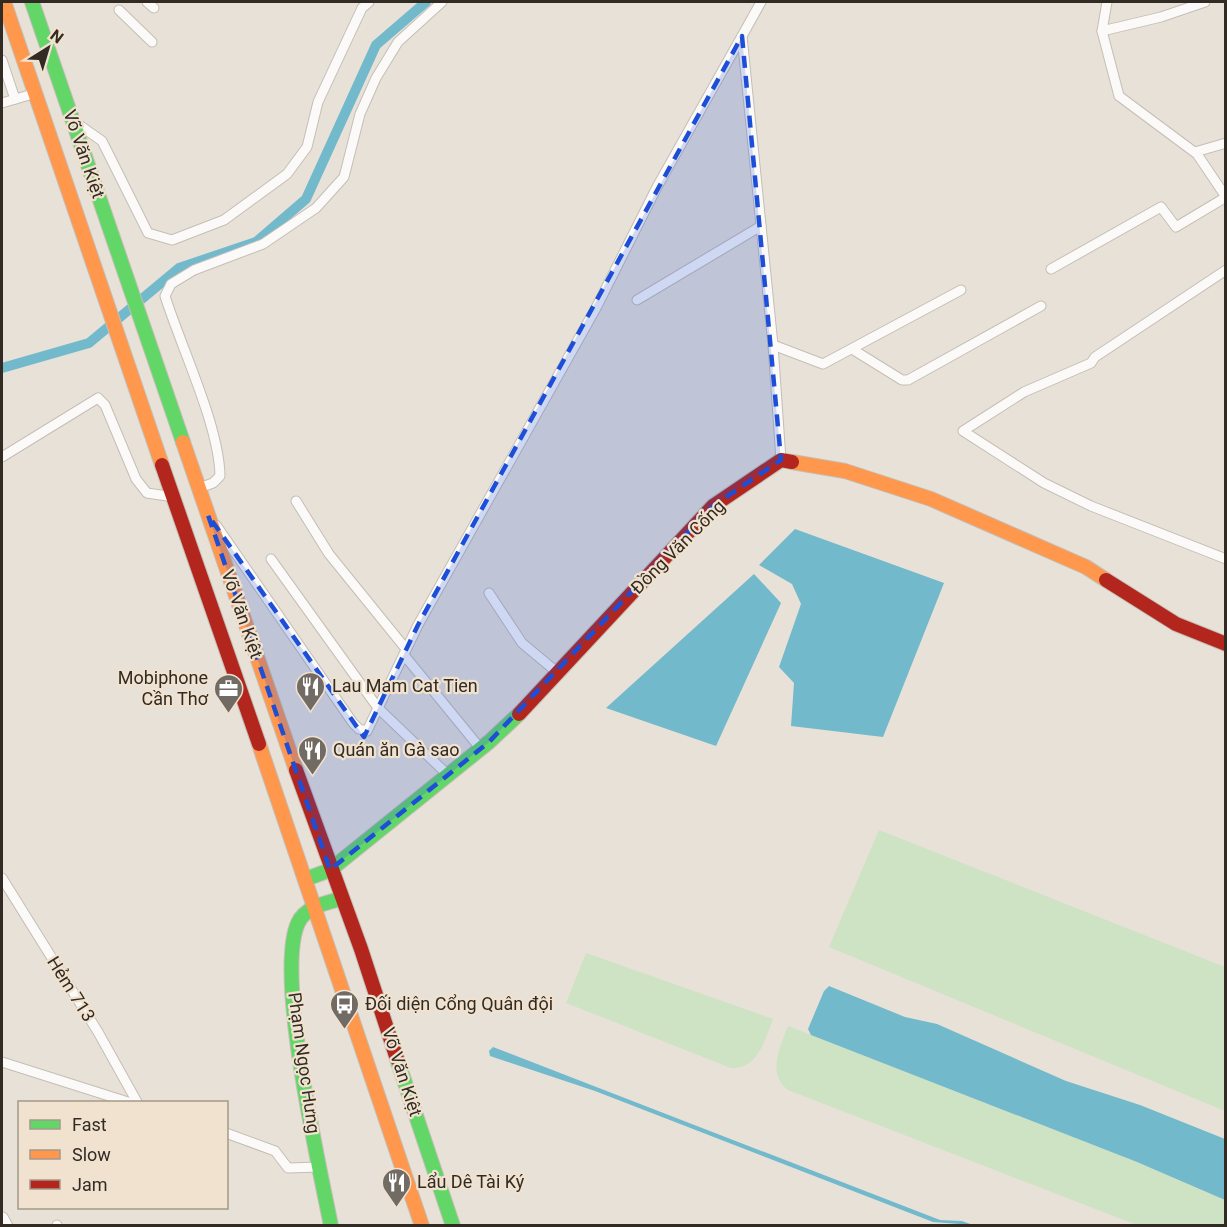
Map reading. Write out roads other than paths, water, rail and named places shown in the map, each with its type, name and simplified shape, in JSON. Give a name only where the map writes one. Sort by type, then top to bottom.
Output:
[{"type":"main road","name":"Võ Văn Kiệt","points":[[4,2],[91,261],[306,879],[422,1226]]},
{"type":"main road","name":"Võ Văn Kiệt","points":[[32,2],[330,870],[361,949],[453,1226]]},
{"type":"main road","points":[[781,460],[845,471],[931,499],[1086,567],[1176,624],[1226,644]]},
{"type":"main road","name":"Đồng Văn Cống","points":[[306,879],[330,870],[480,748],[525,708],[713,506],[781,460]]},
{"type":"main road","points":[[314,907],[341,899]]},
{"type":"main road","name":"Phạm Ngọc Hưng","points":[[314,907],[298,922],[291,941],[292,973],[320,1167],[331,1226]]},
{"type":"street","points":[[72,120],[102,141],[148,232],[172,240],[224,220],[287,174],[307,147],[318,102],[334,61],[362,8],[369,2]]},
{"type":"street","points":[[199,488],[213,483],[220,476],[219,463],[205,411],[165,296],[171,284],[194,270],[263,244],[316,208],[344,177],[360,114],[376,78],[393,50],[412,27],[442,2]]},
{"type":"street","points":[[208,515],[353,723],[359,729],[367,731],[405,652],[596,308],[657,188],[761,2]]},
{"type":"street","points":[[1051,269],[1161,207],[1176,227],[1226,197],[1195,152],[1119,96],[1102,31],[1107,2]]},
{"type":"street","points":[[1102,31],[1161,17],[1205,2]]},
{"type":"street","points":[[119,10],[152,42]]},
{"type":"street","points":[[742,36],[773,345],[781,460]]},
{"type":"street","points":[[2,60],[15,99]]},
{"type":"street","points":[[2,103],[36,93]]},
{"type":"street","points":[[1195,152],[1226,143]]},
{"type":"street","points":[[637,300],[761,226]]},
{"type":"street","points":[[1226,270],[1095,357],[1091,363],[1024,392],[963,432],[1053,487],[1091,506],[1226,559]]},
{"type":"street","points":[[773,345],[823,364],[961,290]]},
{"type":"street","points":[[852,349],[902,380],[908,380],[1041,306]]},
{"type":"street","points":[[2,457],[98,398],[105,405],[147,493],[174,496]]},
{"type":"street","points":[[296,501],[329,554],[480,748]]},
{"type":"street","points":[[271,559],[378,708],[447,774]]},
{"type":"street","points":[[489,592],[522,643],[558,673]]},
{"type":"street","name":"Hẻm 713","points":[[2,878],[98,1032],[135,1101]]},
{"type":"street","points":[[2,1062],[125,1101]]},
{"type":"street","points":[[228,1134],[275,1150],[288,1168],[320,1167]]},
{"type":"water","points":[[795,529],[944,583],[883,737],[791,726],[794,683],[779,667],[801,604],[792,584],[759,565]]},
{"type":"water","points":[[754,574],[781,603],[716,746],[606,708]]},
{"type":"water","points":[[829,986],[905,1017],[937,1024],[1066,1081],[1140,1105],[1225,1139],[1225,1200],[1137,1162],[811,1035],[808,1029],[824,991]]},
{"type":"water","points":[[493,1047],[940,1220],[962,1221],[973,1225],[933,1222],[595,1091],[490,1056],[489,1051]]},
{"type":"waterway","points":[[2,368],[89,343],[179,268],[256,242],[306,199],[376,45],[426,2]]},
{"type":"place","name":"Lau Mam Cat Tien","points":[[311,712]]},
{"type":"place","name":"Mobiphone Cần Thơ","points":[[229,714]]},
{"type":"place","name":"Quán ăn Gà sao","points":[[312,776]]},
{"type":"place","name":"Đối diện Cổng Quân đội","points":[[344,1030]]},
{"type":"place","name":"Lẩu Dê Tài Ký","points":[[396,1208]]}]
